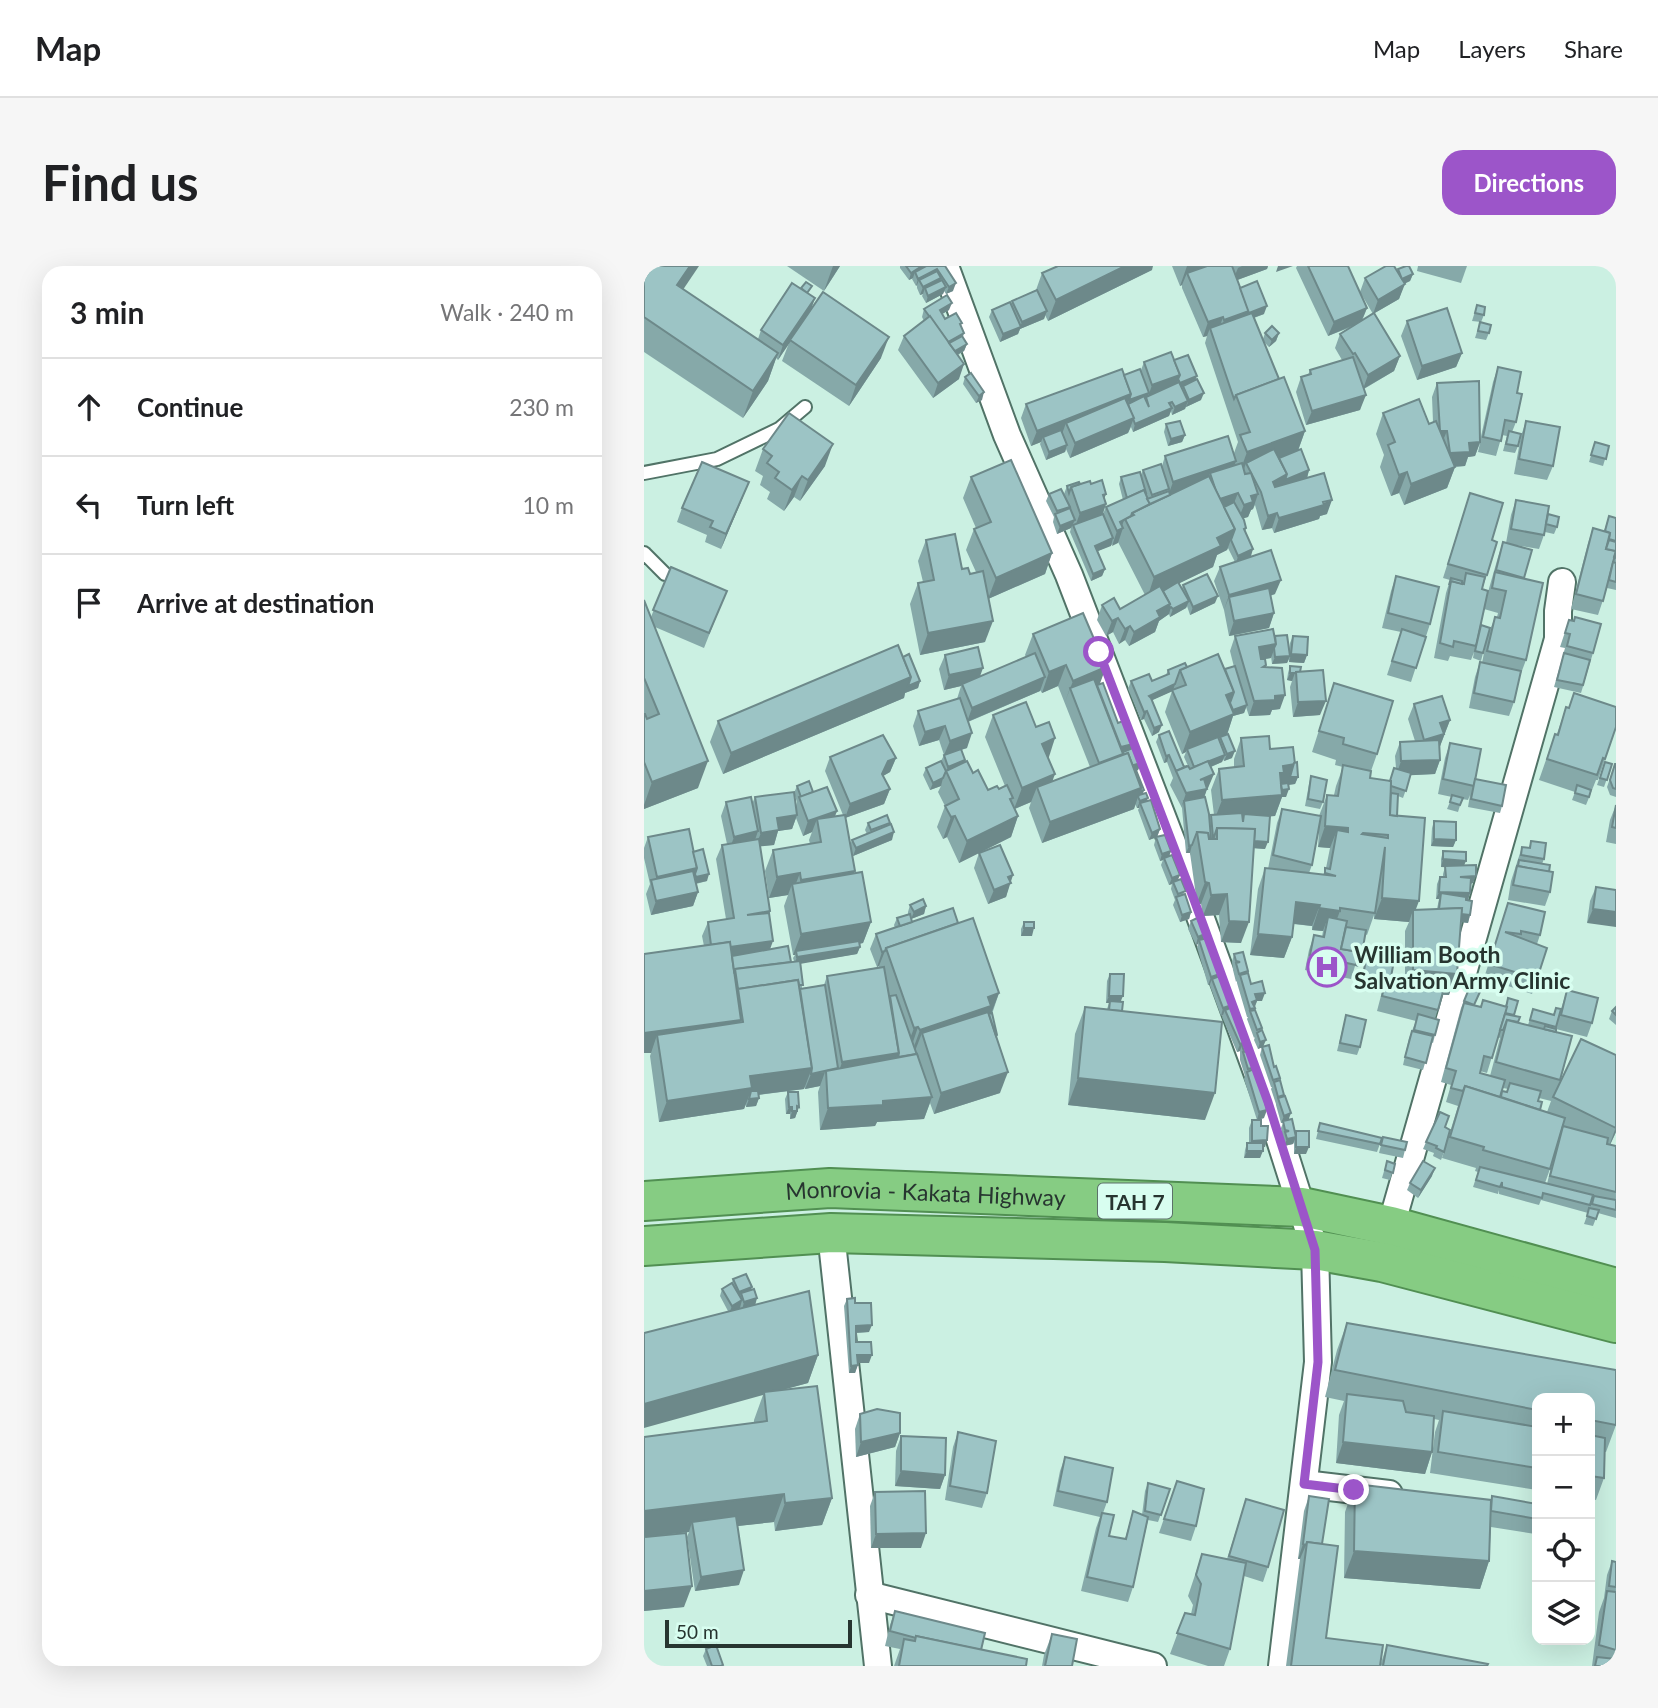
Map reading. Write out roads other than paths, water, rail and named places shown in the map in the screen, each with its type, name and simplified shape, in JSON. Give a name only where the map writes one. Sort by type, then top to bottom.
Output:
[{"type":"highway","name":"Monrovia - Kakata Highway","points":[[644,1201],[830,1188],[1302,1207],[1391,1226],[1616,1288]]},
{"type":"highway","name":"Monrovia - Kakata Highway","points":[[644,1246],[831,1233],[1165,1242],[1315,1250],[1382,1262],[1616,1323]]},
{"type":"street","points":[[945,266],[1007,435],[1069,575],[1188,884],[1268,1102],[1315,1250],[1318,1362],[1282,1666]]},
{"type":"street","points":[[1391,1226],[1558,639],[1562,582]]},
{"type":"street","points":[[831,1233],[869,1595],[871,1664]]},
{"type":"street","points":[[1304,1484],[1411,1497]]},
{"type":"street","points":[[869,1595],[1153,1666]]},
{"type":"lane","points":[[644,473],[717,459],[779,429],[805,407]]},
{"type":"lane","points":[[644,553],[665,575]]},
{"type":"place","name":"William Booth Salvation Army Clinic","points":[[1327,967]]}]
